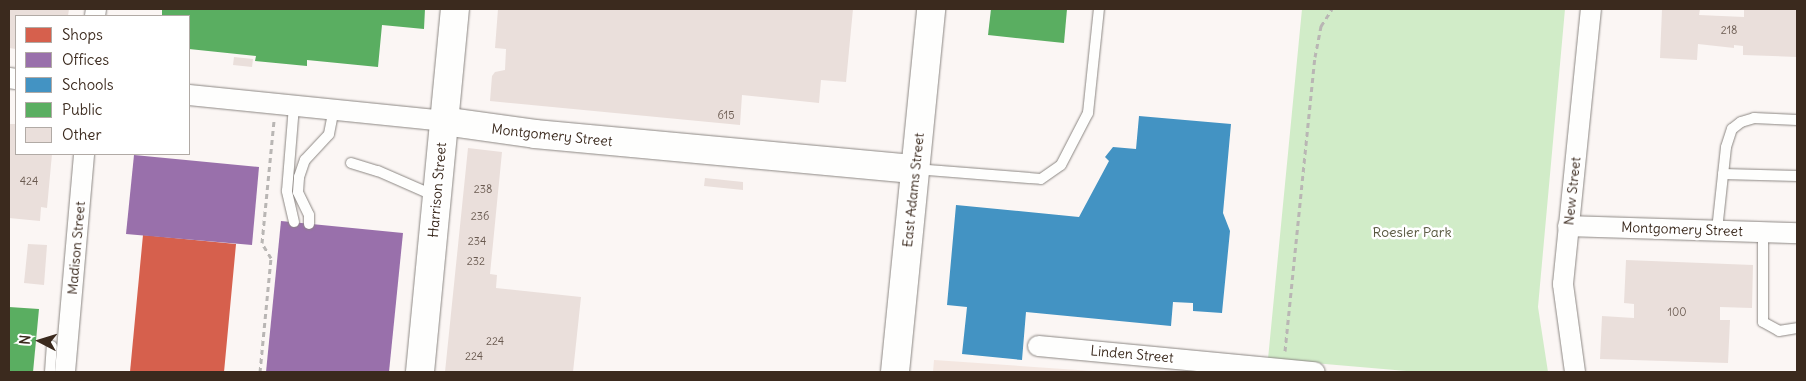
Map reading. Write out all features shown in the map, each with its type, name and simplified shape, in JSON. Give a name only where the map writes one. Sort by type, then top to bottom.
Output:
[{"type":"main road","name":"Harrison Street","points":[[420,372],[455,9]]},
{"type":"main road","name":"East Adams Street","points":[[895,372],[931,9]]},
{"type":"main road","name":"Montgomery Street","points":[[443,121],[545,135],[915,169]]},
{"type":"street","name":"New Street","points":[[1575,372],[1562,284],[1592,9]]},
{"type":"street","name":"Montgomery Street","points":[[190,95],[334,108],[443,121]]},
{"type":"street","name":"Madison Street","points":[[65,372],[84,155]]},
{"type":"street","name":"Montgomery Street","points":[[1568,226],[1797,233]]},
{"type":"street","name":"Linden Street","points":[[1038,346],[1315,372]]},
{"type":"lane","points":[[915,169],[1041,179],[1061,164],[1088,113],[1099,9]]},
{"type":"lane","points":[[294,105],[287,191],[294,222]]},
{"type":"lane","points":[[309,224],[309,215],[298,192],[299,177],[305,160],[329,134],[334,108]]},
{"type":"lane","points":[[1717,230],[1723,174],[1732,129],[1741,122],[1754,118],[1797,120]]},
{"type":"lane","points":[[351,163],[378,171],[436,197]]},
{"type":"lane","points":[[1723,174],[1797,176]]},
{"type":"lane","points":[[1763,232],[1763,322],[1769,328],[1779,331],[1797,328]]},
{"type":"lane","points":[[50,372],[52,346]]},
{"type":"path","points":[[1284,369],[1315,57],[1321,26],[1332,9]]},
{"type":"path","points":[[260,372],[271,258],[262,244],[273,141]]},
{"type":"shaded area","points":[[934,360],[1107,372],[933,372]]},
{"type":"green space","name":"Roesler Park","points":[[1302,9],[1565,9],[1538,307],[1548,372],[1418,372],[1268,359]]},
{"type":"building: Shops","points":[[143,235],[236,244],[224,372],[130,372]]},
{"type":"building: Offices","points":[[134,155],[259,167],[252,245],[126,234]]},
{"type":"building: Offices","points":[[281,221],[403,233],[389,372],[266,372]]},
{"type":"building: Schools","points":[[1139,116],[1231,124],[1223,213],[1230,231],[1222,313],[1193,311],[1193,303],[1173,302],[1171,326],[1026,312],[1022,360],[962,354],[967,307],[947,305],[956,205],[1079,217],[1109,161],[1105,157],[1113,147],[1136,149]]},
{"type":"building: Public","points":[[162,9],[425,9],[424,29],[382,25],[378,67],[307,60],[307,66],[255,61],[256,56],[190,49],[190,15],[162,15]]},
{"type":"building: Public","points":[[991,9],[1067,9],[1064,43],[988,35]]},
{"type":"building: Public","points":[[9,307],[39,309],[33,372],[9,372]]},
{"type":"building: Other","points":[[9,9],[69,9],[68,15],[15,15],[15,49],[9,48]]},
{"type":"building: Other","points":[[498,9],[853,9],[846,82],[821,80],[819,103],[742,95],[740,125],[490,101],[492,76],[495,72],[505,70],[506,49],[495,48]]},
{"type":"building: Other","points":[[1662,9],[1700,9],[1699,15],[1744,17],[1744,9],[1797,9],[1797,57],[1743,55],[1743,46],[1734,45],[1734,48],[1698,44],[1697,60],[1660,58]]},
{"type":"building: Other","points":[[234,57],[253,59],[252,67],[233,65]]},
{"type":"building: Other","points":[[9,124],[15,124],[15,155],[52,155],[47,208],[41,207],[40,221],[9,218]]},
{"type":"building: Other","points":[[468,148],[502,152],[490,274],[497,275],[496,288],[581,297],[573,372],[445,372]]},
{"type":"building: Other","points":[[705,178],[743,182],[743,190],[704,186]]},
{"type":"building: Other","points":[[28,244],[47,245],[44,285],[24,283]]},
{"type":"building: Other","points":[[1626,260],[1753,265],[1752,308],[1720,307],[1720,320],[1730,320],[1728,363],[1600,359],[1602,316],[1634,318],[1634,304],[1624,303]]}]
